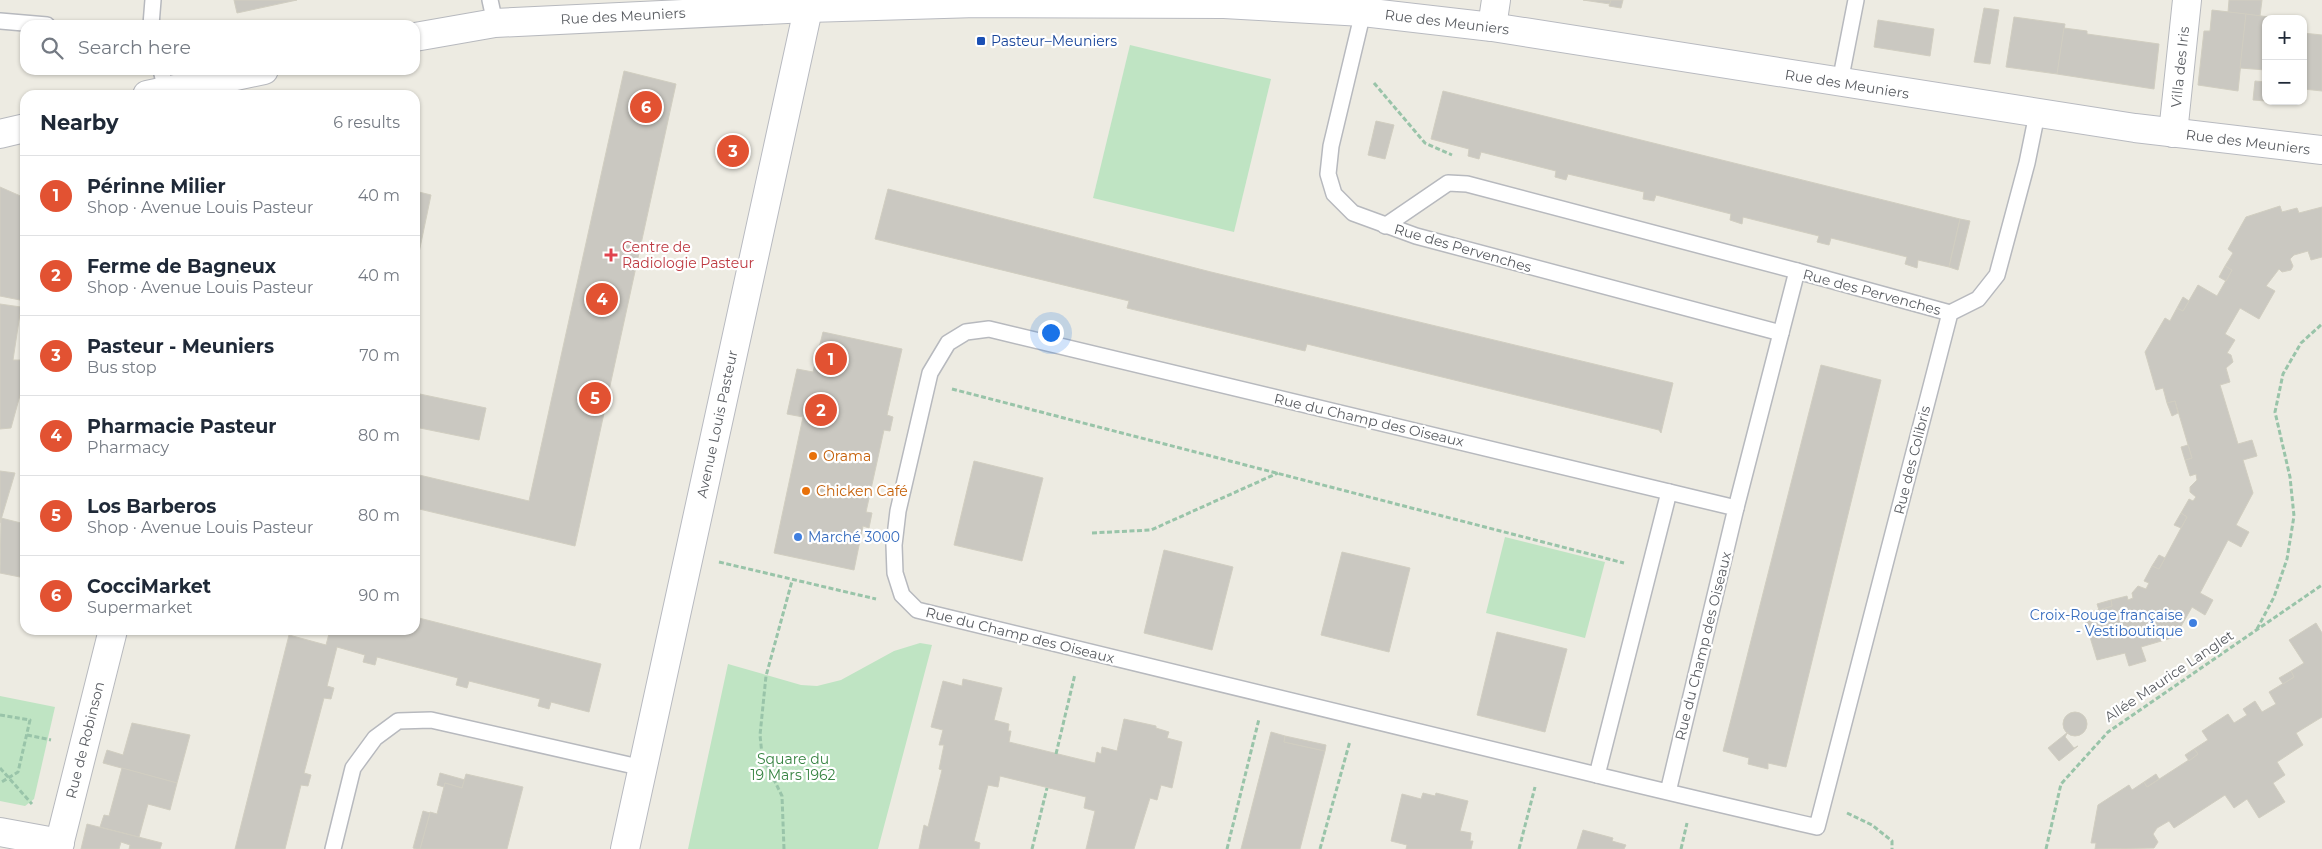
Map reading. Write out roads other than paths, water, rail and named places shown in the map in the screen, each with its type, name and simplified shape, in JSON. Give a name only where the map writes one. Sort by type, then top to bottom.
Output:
[{"type":"street","points":[[1492,27],[1496,0]]},
{"type":"street","name":"Villa des Iris","points":[[2173,133],[2187,0]]},
{"type":"street","name":"Rue des Meuniers","points":[[420,35],[493,11],[809,4],[1224,2],[1363,12],[1492,27],[2037,114],[2173,133],[2322,150]]},
{"type":"street","name":"Avenue Louis Pasteur","points":[[625,849],[809,4]]},
{"type":"street","points":[[158,85],[251,80]]},
{"type":"street","points":[[0,134],[20,129]]},
{"type":"street","name":"Rue de Robinson","points":[[59,846],[112,635]]},
{"type":"street","points":[[0,832],[59,846]]},
{"type":"lane","points":[[150,20],[153,0]]},
{"type":"lane","points":[[1840,82],[1856,0]]},
{"type":"lane","name":"Rue des Pervenches","points":[[1363,12],[1331,146],[1328,174],[1334,194],[1353,213],[1416,236],[1781,334]]},
{"type":"lane","points":[[0,21],[20,23]]},
{"type":"lane","points":[[1950,313],[1978,299],[1998,275],[2027,163],[2037,114]]},
{"type":"lane","points":[[1385,226],[1448,183],[1472,185],[1797,271]]},
{"type":"lane","name":"Rue des Pervenches","points":[[1736,508],[1797,271],[1950,313]]},
{"type":"lane","name":"Rue des Colibris","points":[[1817,828],[1950,313]]},
{"type":"lane","name":"Rue du Champ des Oiseaux","points":[[1668,792],[1736,508],[990,329],[966,332],[948,343],[930,373],[898,511],[894,554],[895,573],[902,595],[917,610],[1597,776],[1817,828]]},
{"type":"lane","points":[[1597,776],[1669,492]]},
{"type":"lane","points":[[333,849],[353,768],[375,738],[398,721],[431,720],[642,768]]},
{"type":"place","name":"Pasteur–Meuniers","points":[[981,41]]},
{"type":"place","name":"CocciMarket","points":[[646,107]]},
{"type":"place","name":"Pasteur - Meuniers","points":[[733,151]]},
{"type":"place","name":"Centre de Radiologie Pasteur","points":[[611,255]]},
{"type":"place","name":"Pharmacie Pasteur","points":[[602,299]]},
{"type":"place","name":"Périnne Milier","points":[[831,359]]},
{"type":"place","name":"Los Barberos","points":[[595,398]]},
{"type":"place","name":"Ferme de Bagneux","points":[[821,410]]},
{"type":"place","name":"Orama","points":[[813,456]]},
{"type":"place","name":"Chicken Café","points":[[806,491]]},
{"type":"place","name":"Marché 3000","points":[[798,537]]},
{"type":"place","name":"Croix-Rouge française - Vestiboutique","points":[[2193,623]]},
{"type":"park label","name":"Square du 19 Mars 1962","points":[[793,768]]}]
